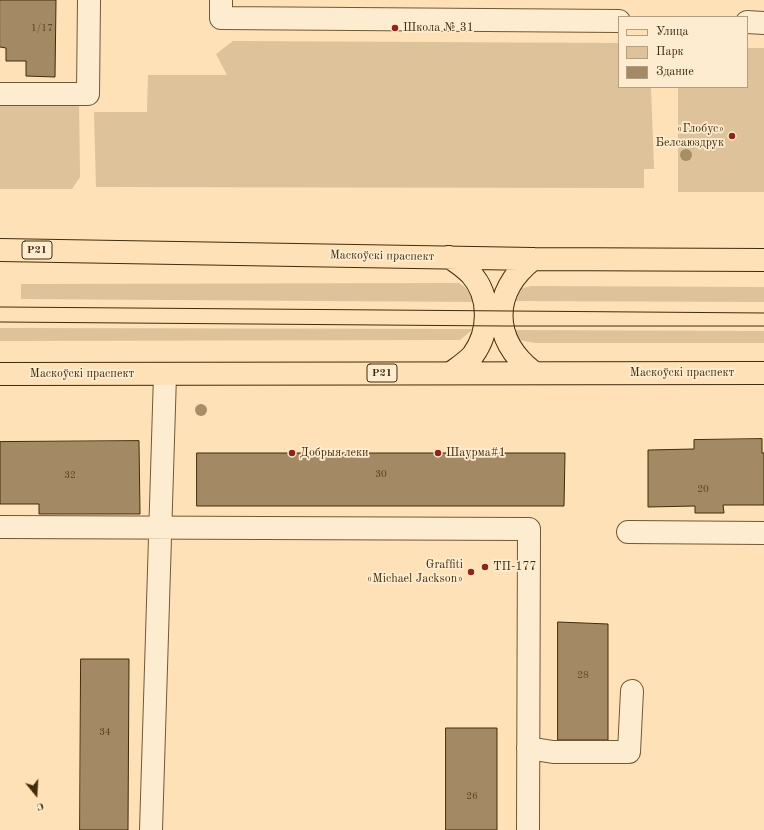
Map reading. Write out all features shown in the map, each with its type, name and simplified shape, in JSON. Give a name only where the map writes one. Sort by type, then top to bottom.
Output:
[{"type":"main road","name":"Маскоўскі праспект","points":[[0,250],[764,260]]},
{"type":"main road","points":[[449,257],[462,265],[472,275],[480,288],[485,302],[486,317],[480,344],[463,365],[451,373]]},
{"type":"main road","points":[[533,258],[522,267],[513,278],[503,304],[502,318],[504,331],[514,355],[533,372]]},
{"type":"main road","name":"Маскоўскі праспект","points":[[0,374],[165,375],[533,372],[764,373]]},
{"type":"lane","points":[[0,94],[88,94],[89,0]]},
{"type":"lane","points":[[221,0],[221,18],[618,21]]},
{"type":"lane","points":[[748,22],[764,22]]},
{"type":"lane","points":[[151,830],[165,375]]},
{"type":"lane","points":[[0,527],[530,529],[528,830]]},
{"type":"lane","points":[[628,532],[764,533]]},
{"type":"lane","points":[[528,748],[553,752],[629,752],[632,691]]},
{"type":"green space","points":[[233,41],[618,43],[618,88],[651,88],[654,169],[644,169],[644,188],[96,187],[94,112],[147,112],[148,75],[227,75],[216,54]]},
{"type":"green space","points":[[748,48],[764,48],[764,192],[678,192],[678,88],[748,88]]},
{"type":"green space","points":[[79,99],[80,177],[72,189],[0,189],[0,100]]},
{"type":"green space","points":[[459,283],[470,291],[476,302],[21,299],[21,284]]},
{"type":"green space","points":[[531,286],[764,287],[764,302],[511,301],[519,289]]},
{"type":"green space","points":[[0,328],[473,329],[460,340],[0,341]]},
{"type":"green space","points":[[512,330],[764,331],[764,343],[535,343],[519,340]]},
{"type":"building","points":[[0,0],[56,0],[55,77],[26,76],[26,61],[6,61],[6,48],[0,47]]},
{"type":"building","points":[[762,439],[762,453],[764,453],[764,505],[723,505],[724,513],[695,513],[695,506],[648,507],[648,450],[694,449],[694,440]]},
{"type":"building","points":[[139,441],[140,514],[39,514],[39,504],[0,504],[0,442]]},
{"type":"building","points":[[197,453],[565,453],[564,506],[197,506]]},
{"type":"building","points":[[558,622],[608,624],[608,740],[558,740]]},
{"type":"building","points":[[81,659],[129,659],[128,830],[80,830]]},
{"type":"building","points":[[446,728],[497,728],[497,830],[446,830]]},
{"type":"tram line","points":[[0,307],[764,313]]},
{"type":"tram line","points":[[0,322],[503,326],[764,326]]},
{"type":"place","name":"Школа № 31","points":[[395,28]]},
{"type":"place","name":"«Глобус» Белсаюздрук","points":[[732,136]]},
{"type":"place","name":"Добрыя леки","points":[[292,453]]},
{"type":"place","name":"Шаурма#1","points":[[438,453]]},
{"type":"place","name":"ТП-177","points":[[485,567]]},
{"type":"place","name":"Graffiti «Michael Jackson»","points":[[471,572]]}]
